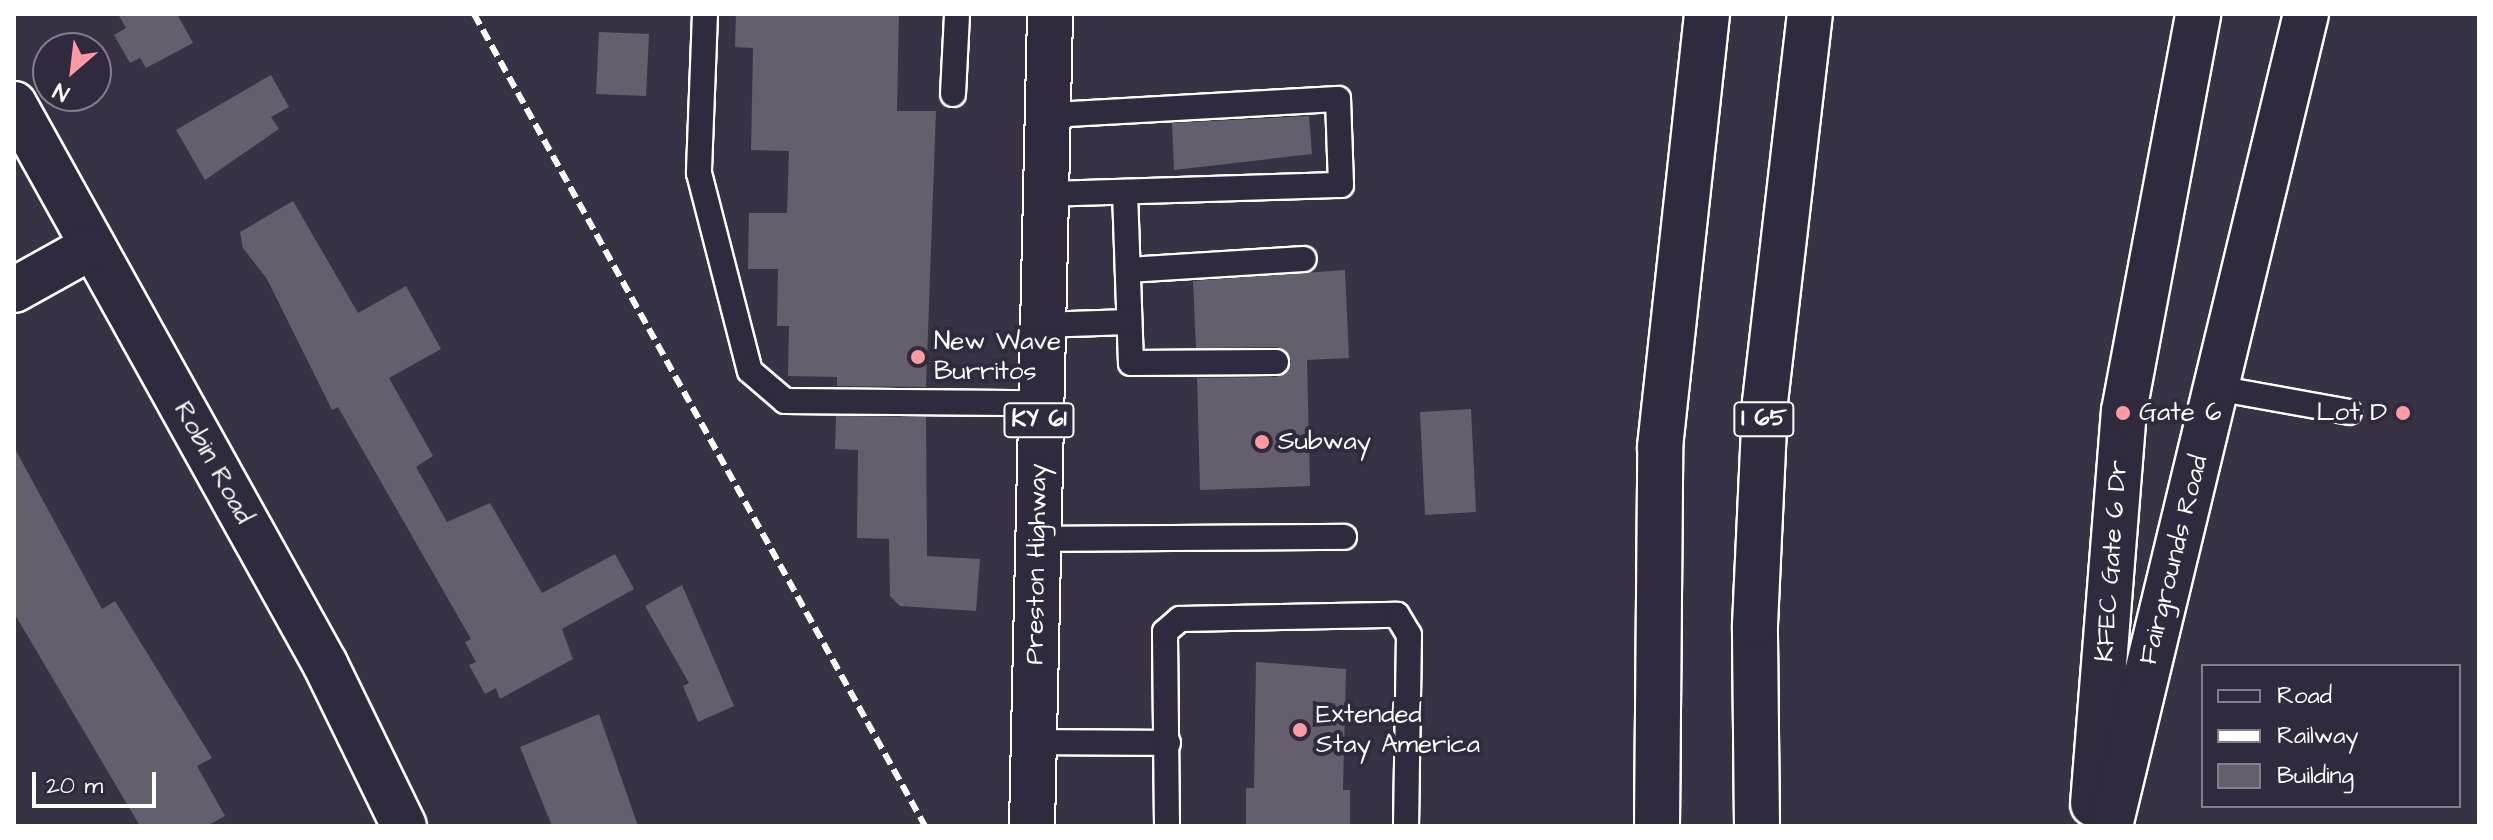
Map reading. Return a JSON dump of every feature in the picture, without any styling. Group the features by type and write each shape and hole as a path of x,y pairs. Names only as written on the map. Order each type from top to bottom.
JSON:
{"main road":[{"name":"Preston Highway","path":"1032,826 1040,325 1047,194 1050,14"},
{"path":"1657,826 1660,447 1707,14"},
{"name":"I 65","path":"1757,826 1755,625 1765,402 1810,14"},
{"name":"KFEC Gate 6 Dr","path":"2092,826 2124,411 2198,14"},
{"name":"Fairgrounds Road","path":"2110,826 2306,14"},
{"name":"Robin Road","path":"14,104 325,664 404,826"},
{"path":"14,290 93,246"}],"lane":[{"path":"705,14 699,173 750,371 785,401 1039,403"},
{"path":"953,94 957,14"},
{"path":"1047,194 1341,185 1338,99 1048,115"},
{"path":"1125,192 1131,363 1276,362"},
{"path":"1128,270 1304,259"},
{"path":"1040,325 1129,322"},
{"path":"2216,388 2349,412"},
{"path":"1037,539 1344,537"},
{"path":"1167,826 1165,632 1180,619 1397,615 1409,635 1406,826"},
{"path":"1034,742 1168,743"}],"building":[{"path":"118,14 177,14 193,43 146,68 140,58 130,63 114,35 126,28"},
{"path":"736,14 899,14 897,111 936,111 926,387 837,386 837,377 788,376 789,326 777,326 778,269 748,269 749,213 787,213 789,151 751,150 753,48 735,47"},
{"path":"599,32 649,34 646,96 596,94"},
{"path":"271,75 289,107 271,117 279,129 205,180 176,130"},
{"path":"1309,116 1312,154 1174,170 1172,123"},
{"path":"293,201 358,313 406,286 441,349 389,378 433,456 416,467 447,522 490,503 542,593 615,554 634,589 562,629 573,659 500,699 496,688 485,694 469,665 476,662 465,642 471,639 338,407 332,410 267,279 243,248 240,232"},
{"path":"1345,270 1349,358 1307,360 1310,486 1200,490 1197,378 1277,377 1291,361 1277,347 1196,348 1193,281"},
{"path":"1471,409 1476,512 1425,515 1420,412"},
{"path":"836,416 926,417 927,556 980,559 976,611 900,606 890,596 889,539 857,538 858,450 835,449"},
{"path":"14,447 102,609 115,601 212,758 197,766 225,816 207,826 140,826 14,613"},
{"path":"682,585 734,706 698,722 683,686 689,683 645,606"},
{"name":"Extended Stay America","path":"1256,662 1346,669 1343,790 1350,790 1350,826 1246,826 1246,788 1254,788"},
{"path":"599,714 638,826 552,826 520,747"}],"railway":[{"path":"474,14 925,826"}],"place":[{"name":"New Wave Burritos","path":"918,357"},
{"name":"Gate 6","path":"2123,413"},
{"name":"Lot D","path":"2403,413"},
{"name":"Subway","path":"1262,442"},
{"name":"Extended Stay America","path":"1300,730"}]}
